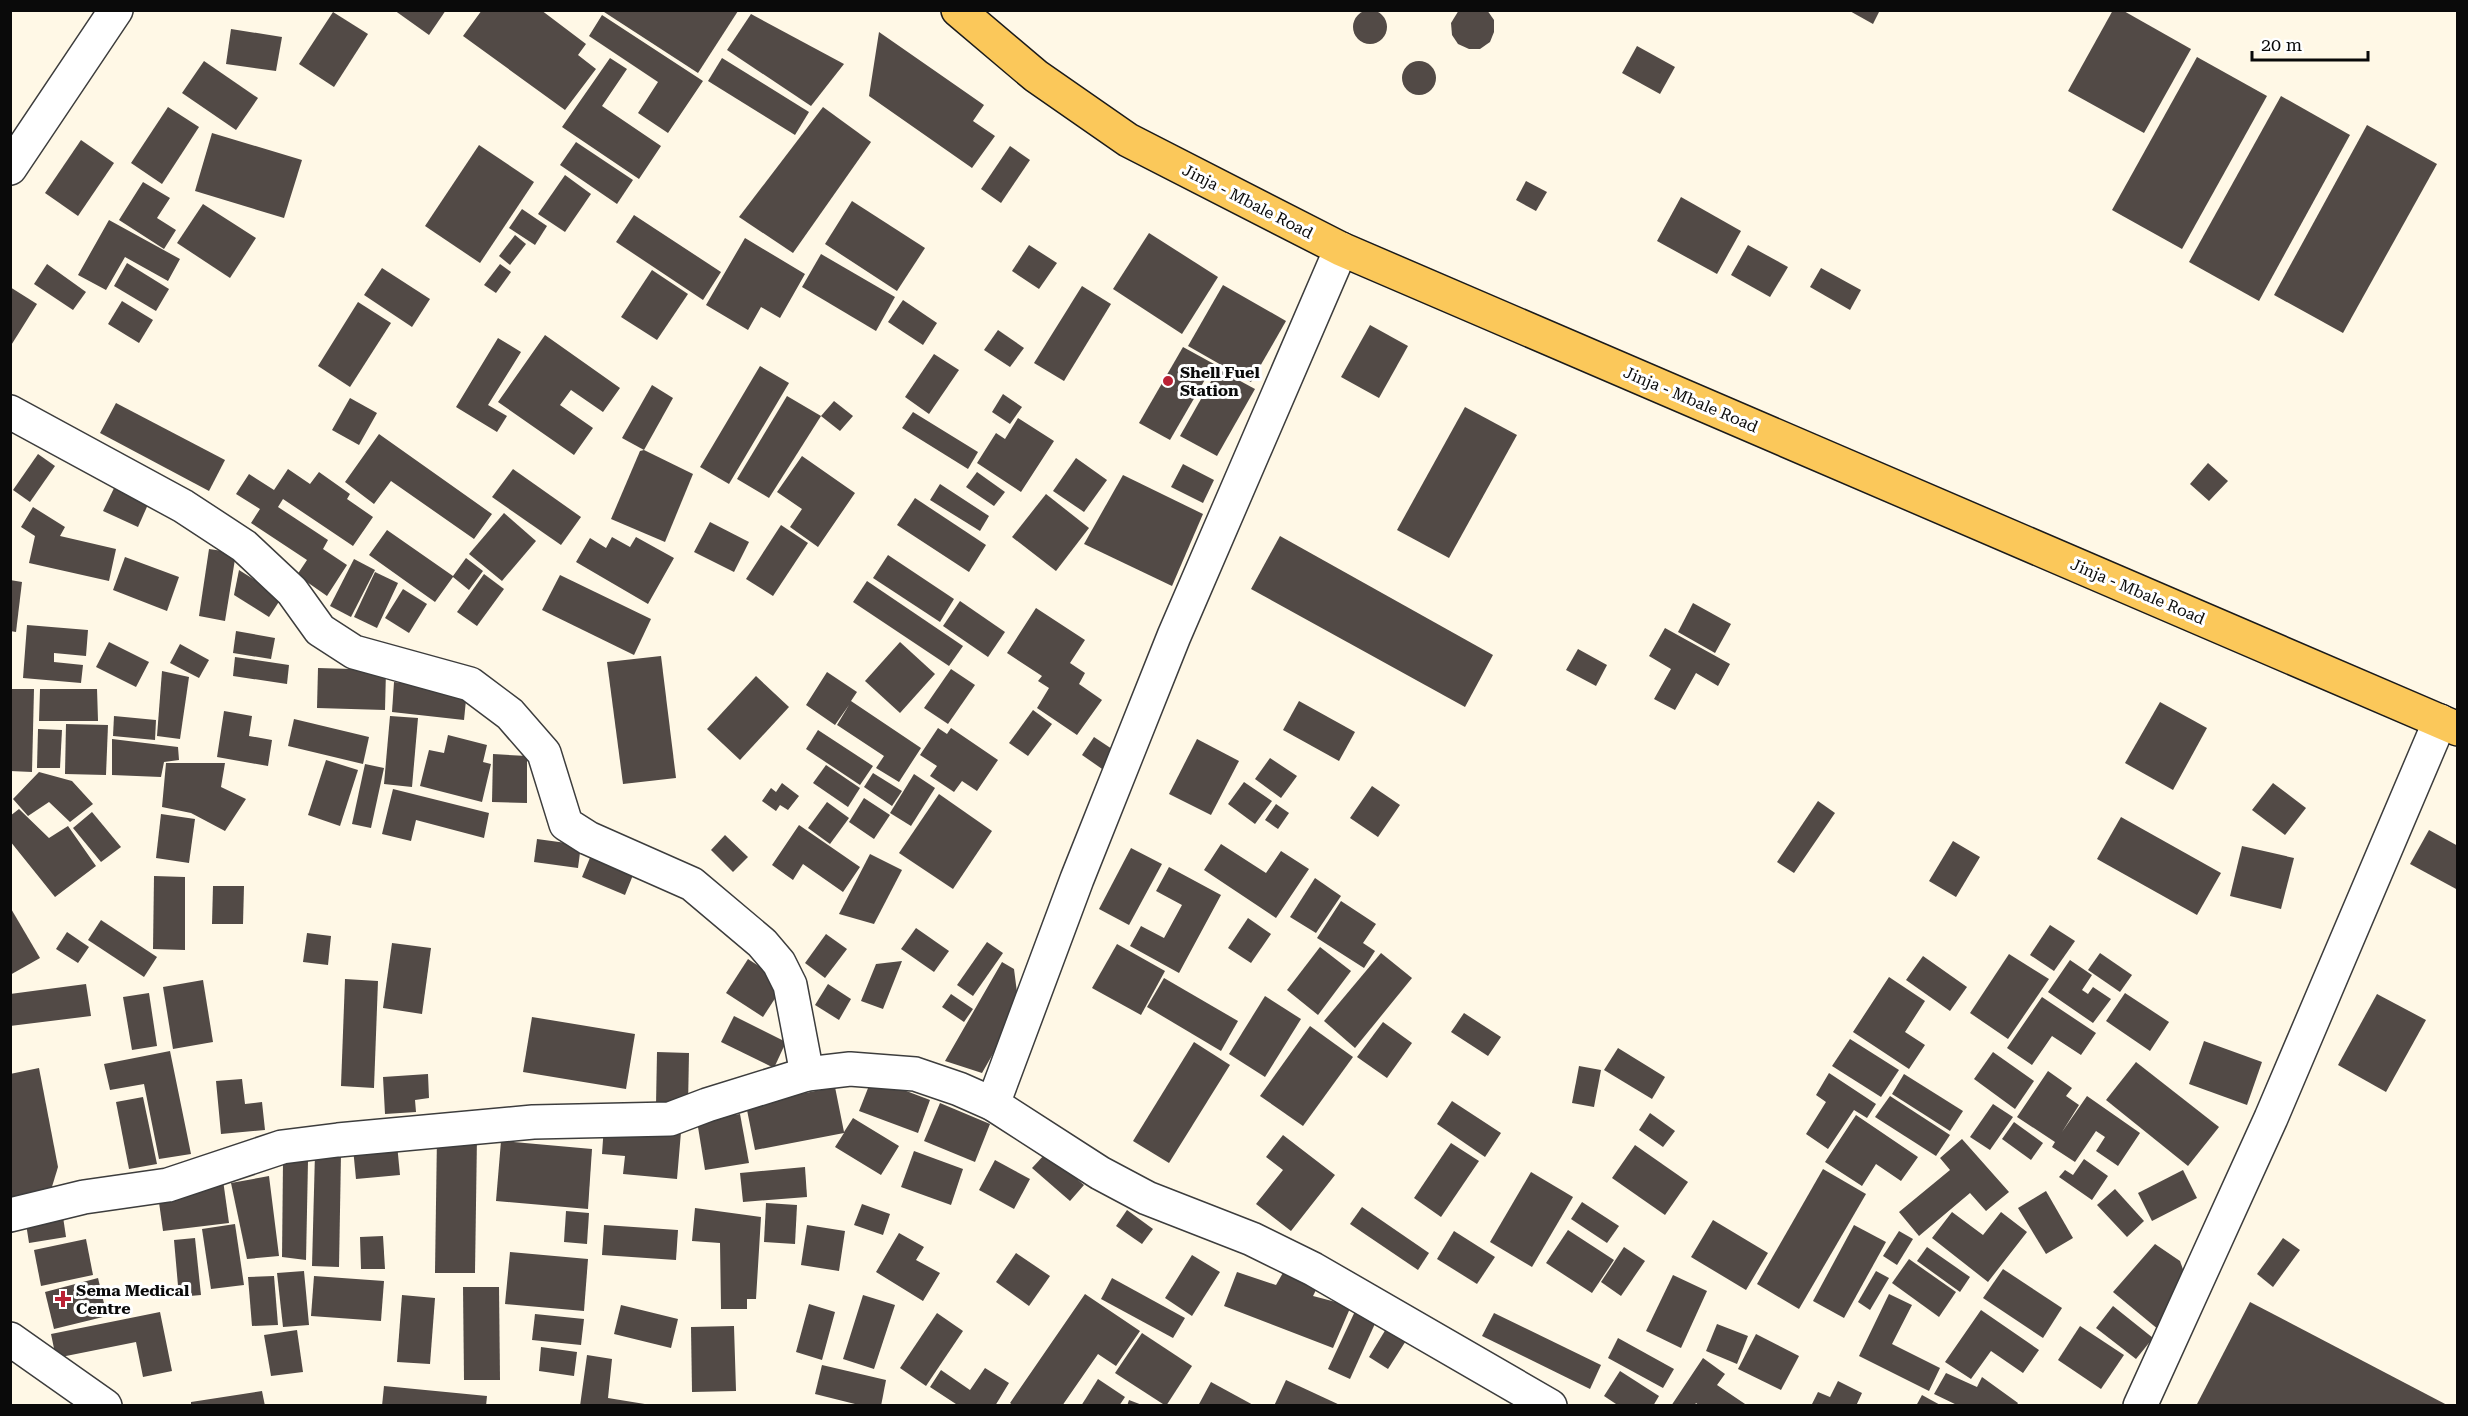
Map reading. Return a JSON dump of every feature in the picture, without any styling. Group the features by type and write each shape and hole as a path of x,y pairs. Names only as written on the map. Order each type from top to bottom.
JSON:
{"main road":[{"name":"Jinja - Mbale Road","path":"956,11 1036,76 1128,140 1341,249 2449,725"}],"street":[{"path":"10,168 116,10"},
{"path":"993,1104 1077,879 1174,636 1341,249"},
{"path":"10,412 183,506 244,546 292,591 320,630 354,652 470,684 510,714 544,753 566,824 588,838 692,884 762,943 779,963 790,986 807,1074"},
{"path":"2140,1406 2449,725"},
{"path":"10,1215 84,1197 168,1185 282,1147 533,1122 670,1119 807,1074 850,1069 915,1074 993,1104 1100,1173 1138,1193 1252,1239 1313,1269 1550,1406"},
{"path":"10,1339 105,1406"}],"building":[{"path":"394,10 446,10 429,35"},
{"path":"482,10 541,10 586,44 578,55 596,69 565,110 463,36"},
{"path":"601,10 736,10 738,11 698,73"},
{"path":"1370,10 1382,15 1387,27 1382,39 1370,44 1358,39 1353,27 1358,15"},
{"path":"1459,10 1487,10 1494,20 1494,32 1490,42 1480,49 1469,49 1458,44 1452,35 1451,23"},
{"path":"1848,10 1880,10 1873,24"},
{"path":"2113,10 2122,10 2191,49 2144,133 2068,91"},
{"path":"333,12 368,34 334,87 299,64"},
{"path":"751,14 844,64 811,106 727,50"},
{"path":"602,15 703,81 668,133 638,113 658,82 589,36"},
{"path":"231,29 282,37 276,71 226,64"},
{"path":"879,32 984,105 973,121 995,136 972,168 869,96"},
{"path":"1637,46 1675,67 1660,94 1622,73"},
{"path":"2197,57 2267,96 2182,249 2112,210"},
{"path":"610,58 627,69 602,106 661,146 639,179 562,127"},
{"path":"722,58 809,112 795,135 708,81"},
{"path":"204,61 258,98 236,130 182,93"},
{"path":"1419,61 1431,66 1436,78 1431,90 1419,95 1407,90 1402,78 1407,66"},
{"path":"2281,96 2350,135 2259,301 2189,262"},
{"path":"168,107 199,127 162,184 131,163"},
{"path":"823,107 871,142 793,253 739,217"},
{"path":"2367,125 2437,164 2343,333 2274,295"},
{"path":"212,133 302,160 284,218 195,191"},
{"path":"81,140 114,163 78,216 45,193"},
{"path":"576,142 633,180 617,204 560,165"},
{"path":"479,145 534,182 480,263 425,226"},
{"path":"1010,146 1030,160 1001,203 981,189"},
{"path":"565,175 591,194 565,232 538,214"},
{"path":"1526,181 1547,192 1536,211 1516,200"},
{"path":"143,182 170,198 157,218 176,230 164,249 119,220"},
{"path":"1681,197 1741,231 1717,274 1657,241"},
{"path":"852,201 925,248 897,291 825,244"},
{"path":"203,204 256,238 230,278 177,243"},
{"path":"522,209 547,226 535,245 509,228"},
{"path":"634,215 721,272 703,300 616,242"},
{"path":"109,220 180,259 168,281 125,257 106,290 78,275"},
{"path":"1149,233 1218,277 1182,334 1113,289"},
{"path":"515,235 526,244 510,265 499,256"},
{"path":"745,238 805,274 780,318 761,307 748,330 706,305"},
{"path":"1029,245 1057,263 1039,289 1012,271"},
{"path":"1748,245 1788,267 1770,297 1731,275"},
{"path":"821,254 895,297 876,331 802,287"},
{"path":"127,263 169,289 156,311 114,286"},
{"path":"47,264 86,292 73,310 34,284"},
{"path":"500,264 511,272 496,293 484,285"},
{"path":"382,268 430,299 412,327 364,295"},
{"path":"1821,268 1861,290 1850,310 1810,287"},
{"path":"652,270 688,294 657,340 621,317"},
{"path":"1223,285 1286,321 1251,382 1188,346"},
{"path":"1082,286 1111,304 1064,381 1034,363"},
{"path":"10,287 37,304 10,347"},
{"path":"903,300 937,323 923,345 888,322"},
{"path":"122,301 153,320 139,343 108,324"},
{"path":"358,302 391,323 350,387 318,366"},
{"path":"1370,325 1408,346 1379,398 1341,377"},
{"path":"998,330 1024,348 1010,367 984,350"},
{"path":"545,335 620,388 603,412 571,390 560,405 593,428 574,455 498,402"},
{"path":"498,338 521,352 488,405 507,416 497,432 456,407"},
{"path":"1183,347 1214,364 1170,440 1139,423"},
{"path":"934,354 959,370 929,414 905,397"},
{"path":"760,366 789,383 729,484 700,467"},
{"path":"1218,369 1255,389 1217,456 1180,436"},
{"path":"652,385 673,398 644,450 622,438"},
{"path":"1003,394 1022,407 1010,424 992,412"},
{"path":"787,396 821,416 769,498 737,479"},
{"path":"350,398 377,413 359,445 332,430"},
{"path":"834,401 853,416 840,431 821,416"},
{"path":"116,403 225,460 209,491 100,433"},
{"path":"1465,407 1517,435 1449,558 1397,530"},
{"path":"913,412 978,452 968,469 902,428"},
{"path":"1018,418 1054,441 1021,492 977,463 996,433 1005,439"},
{"path":"379,434 492,514 474,539 391,481 374,504 345,482"},
{"path":"644,450 693,474 665,542 611,519 640,451"},
{"path":"38,454 55,466 30,502 13,490"},
{"path":"802,456 855,493 818,547 790,527 802,509 777,492"},
{"path":"1076,458 1107,480 1084,512 1053,491"},
{"path":"2208,463 2228,481 2209,501 2190,484"},
{"path":"1183,464 1214,480 1203,503 1171,487"},
{"path":"288,469 310,484 319,472 350,494 347,499 373,517 353,546 283,499 278,507 328,540 323,549 347,565 327,596 297,575 307,560 251,523 260,509 236,494 249,474 274,490"},
{"path":"513,469 581,517 561,545 492,497"},
{"path":"977,472 1005,492 994,506 966,487"},
{"path":"1123,475 1203,514 1172,586 1084,544"},
{"path":"116,484 150,500 138,527 103,511"},
{"path":"940,484 989,516 980,531 930,500"},
{"path":"1046,494 1089,528 1056,571 1012,537"},
{"path":"915,498 986,545 969,572 897,525"},
{"path":"33,507 65,527 60,536 116,549 109,581 29,563 35,536 21,527"},
{"path":"504,513 536,541 502,581 469,554"},
{"path":"710,522 749,542 734,572 694,552"},
{"path":"781,525 808,543 773,596 746,579"},
{"path":"387,530 453,576 466,558 483,571 469,590 453,577 435,602 369,555"},
{"path":"1280,536 1493,655 1465,707 1251,589"},
{"path":"612,537 630,547 636,537 674,558 648,604 576,562 590,538 606,548"},
{"path":"209,549 236,553 225,621 199,616"},
{"path":"888,555 954,599 940,622 873,578"},
{"path":"125,557 179,577 167,611 113,590"},
{"path":"354,559 375,570 351,617 330,606"},
{"path":"239,570 282,597 269,617 234,595"},
{"path":"375,572 398,583 377,628 354,617"},
{"path":"484,574 504,589 477,626 457,612"},
{"path":"560,575 651,619 634,655 542,610"},
{"path":"10,580 22,582 16,632 10,631"},
{"path":"867,581 963,646 949,666 853,602"},
{"path":"403,589 427,604 409,633 385,618"},
{"path":"960,601 1005,632 988,657 943,626"},
{"path":"1693,603 1731,624 1715,653 1678,632"},
{"path":"1036,608 1085,640 1070,663 1085,673 1079,684 1102,700 1077,735 1037,708 1049,688 1038,681 1042,676 1007,653"},
{"path":"27,625 88,630 86,656 54,653 54,662 83,665 81,683 23,678"},
{"path":"1665,628 1730,664 1718,686 1696,673 1675,710 1654,699 1671,669 1649,656"},
{"path":"236,631 275,638 271,659 233,653"},
{"path":"109,642 149,662 136,687 96,667"},
{"path":"900,642 935,674 900,713 865,681"},
{"path":"180,644 209,660 199,678 170,663"},
{"path":"1578,649 1607,665 1596,686 1566,670"},
{"path":"661,656 676,778 623,784 607,662"},
{"path":"235,657 289,665 287,684 233,676"},
{"path":"318,668 386,670 385,710 317,708"},
{"path":"951,669 975,685 948,724 924,708"},
{"path":"162,671 189,677 180,739 157,736"},
{"path":"827,672 857,692 851,701 921,748 899,782 876,768 884,756 837,725 849,705 835,725 806,705"},
{"path":"756,676 789,707 740,760 707,729"},
{"path":"394,682 467,690 464,720 392,712"},
{"path":"10,689 34,689 32,772 10,771"},
{"path":"40,689 97,689 98,721 39,721"},
{"path":"1299,701 1355,732 1339,761 1283,730"},
{"path":"2160,702 2207,728 2173,790 2125,763"},
{"path":"1033,710 1052,724 1028,756 1009,743"},
{"path":"224,711 252,716 249,736 272,740 268,766 217,757"},
{"path":"114,716 156,720 155,740 113,736"},
{"path":"390,716 418,718 412,787 384,784"},
{"path":"294,719 369,737 363,764 288,746"},
{"path":"66,724 108,725 106,775 65,774"},
{"path":"938,728 947,734 951,728 998,760 977,791 962,781 954,792 930,776 937,766 920,755"},
{"path":"38,729 62,730 60,768 37,768"},
{"path":"818,730 873,766 860,785 806,749"},
{"path":"448,735 487,745 483,762 491,764 482,802 420,786 429,750 444,753"},
{"path":"1094,737 1118,753 1105,771 1082,755"},
{"path":"112,739 178,747 179,760 164,762 161,777 112,775"},
{"path":"1197,739 1239,761 1211,815 1169,794"},
{"path":"493,754 527,756 527,803 492,802"},
{"path":"1270,758 1297,776 1281,798 1255,779"},
{"path":"326,760 358,770 340,826 308,815"},
{"path":"166,763 225,763 221,787 246,799 225,831 191,813 162,807"},
{"path":"365,764 384,768 371,828 352,824"},
{"path":"826,765 860,788 848,807 813,783"},
{"path":"39,772 72,781 93,804 70,822 49,802 28,816 13,799"},
{"path":"873,773 902,791 892,806 864,787"},
{"path":"914,774 935,788 911,826 890,813"},
{"path":"1244,782 1272,801 1255,824 1228,804"},
{"path":"782,783 799,796 788,810 780,805 776,811 762,801 771,788 776,792"},
{"path":"2273,783 2306,808 2285,835 2252,810"},
{"path":"1372,786 1400,805 1378,837 1350,818"},
{"path":"393,789 489,813 484,838 416,820 411,841 382,834"},
{"path":"939,794 992,831 953,889 899,853"},
{"path":"864,798 890,815 874,839 849,822"},
{"path":"1818,801 1835,813 1794,873 1777,862"},
{"path":"827,802 849,818 830,844 808,828"},
{"path":"1276,804 1289,813 1278,829 1265,820"},
{"path":"19,809 49,838 68,826 96,866 55,897 10,841 10,816"},
{"path":"92,812 121,847 101,862 73,828"},
{"path":"161,814 195,819 189,863 156,858"},
{"path":"2121,817 2221,873 2197,915 2097,859"},
{"path":"799,825 860,867 843,892 803,864 793,880 772,865"},
{"path":"2429,830 2458,846 2458,890 2410,864"},
{"path":"725,835 748,857 733,872 711,850"},
{"path":"537,839 581,845 578,868 534,862"},
{"path":"1953,841 1980,857 1956,897 1929,881"},
{"path":"1221,844 1266,873 1281,851 1309,869 1276,918 1204,870"},
{"path":"2242,846 2294,858 2281,909 2230,896"},
{"path":"594,848 637,865 625,895 582,877"},
{"path":"1131,848 1162,864 1129,925 1099,909"},
{"path":"870,854 902,870 874,924 839,914"},
{"path":"1169,867 1221,895 1179,973 1130,946 1141,926 1164,938 1182,905 1156,891"},
{"path":"154,876 185,877 185,950 153,949"},
{"path":"1315,878 1341,896 1316,933 1290,917"},
{"path":"213,886 244,886 243,924 212,924"},
{"path":"1341,901 1376,924 1363,943 1375,951 1364,968 1317,938"},
{"path":"10,907 40,958 10,975"},
{"path":"1248,918 1271,934 1251,963 1228,948"},
{"path":"101,920 157,957 144,977 88,940"},
{"path":"2050,925 2075,941 2054,971 2030,955"},
{"path":"916,928 949,951 934,972 901,949"},
{"path":"67,932 89,947 78,963 56,949"},
{"path":"307,933 331,936 328,965 303,962"},
{"path":"826,934 847,949 825,978 805,963"},
{"path":"987,942 1003,953 973,996 957,985"},
{"path":"392,943 431,948 422,1014 383,1008"},
{"path":"1117,944 1165,971 1141,1015 1092,988"},
{"path":"1320,947 1351,971 1318,1015 1287,990"},
{"path":"1381,953 1412,978 1355,1048 1324,1021"},
{"path":"2100,953 2132,975 2120,992 2088,970"},
{"path":"2009,954 2049,979 2008,1039 1970,1013"},
{"path":"1923,956 1967,987 1950,1011 1906,980"},
{"path":"748,959 785,983 763,1017 726,993"},
{"path":"2070,960 2092,975 2082,990 2088,994 2093,987 2111,999 2093,1023 2048,992"},
{"path":"902,961 883,1009 861,1001 876,964"},
{"path":"1002,962 1014,969 1020,1016 1010,1024 982,1073 945,1061"},
{"path":"1889,977 1925,1001 1905,1032 1925,1045 1909,1069 1853,1032"},
{"path":"1164,978 1238,1021 1221,1051 1147,1007"},
{"path":"345,979 378,981 374,1088 341,1086"},
{"path":"203,980 213,1042 173,1049 163,987"},
{"path":"86,984 91,1016 10,1026 10,994"},
{"path":"828,984 851,999 839,1020 815,1005"},
{"path":"149,993 157,1046 132,1050 123,997"},
{"path":"2125,993 2169,1022 2150,1051 2106,1021"},
{"path":"951,994 973,1009 964,1022 942,1007"},
{"path":"2377,994 2426,1020 2386,1092 2338,1065"},
{"path":"1265,996 1301,1019 1265,1077 1229,1054"},
{"path":"2042,997 2096,1033 2081,1055 2052,1036 2032,1065 2007,1048"},
{"path":"1464,1013 1501,1037 1488,1056 1451,1032"},
{"path":"734,1016 786,1042 774,1068 721,1042"},
{"path":"532,1017 635,1034 626,1089 523,1072"},
{"path":"1383,1022 1412,1043 1387,1078 1357,1057"},
{"path":"1310,1026 1353,1057 1303,1126 1260,1096"},
{"path":"1850,1039 1899,1070 1881,1097 1832,1066"},
{"path":"2204,1041 2262,1062 2247,1105 2189,1084"},
{"path":"1194,1042 1230,1065 1169,1163 1133,1141"},
{"path":"1618,1048 1665,1077 1652,1099 1604,1070"},
{"path":"170,1051 191,1154 159,1159 144,1084 110,1090 104,1064"},
{"path":"657,1052 689,1053 688,1106 656,1105"},
{"path":"1993,1052 2034,1081 2015,1109 1974,1079"},
{"path":"2136,1062 2219,1127 2188,1166 2106,1100"},
{"path":"1579,1066 1601,1070 1594,1107 1572,1103"},
{"path":"39,1068 58,1167 51,1190 10,1197 10,1074"},
{"path":"2048,1071 2072,1088 2066,1096 2079,1105 2062,1132 2087,1096 2140,1133 2118,1166 2096,1151 2105,1137 2096,1131 2075,1162 2052,1147 2055,1142 2017,1117"},
{"path":"1829,1073 1876,1104 1867,1118 1854,1110 1828,1149 1806,1134 1826,1102 1816,1095"},
{"path":"428,1074 429,1098 415,1100 416,1112 385,1114 383,1077"},
{"path":"1904,1074 1963,1111 1950,1131 1892,1094"},
{"path":"872,1078 930,1100 918,1133 859,1111"},
{"path":"242,1079 245,1104 262,1102 265,1130 221,1134 216,1081"},
{"path":"835,1087 844,1132 853,1118 899,1146 881,1175 835,1147 844,1133 755,1150 746,1105"},
{"path":"1890,1096 1950,1135 1936,1156 1875,1117"},
{"path":"143,1097 157,1164 129,1169 116,1102"},
{"path":"1452,1101 1501,1133 1485,1157 1437,1124"},
{"path":"940,1103 990,1124 975,1162 924,1141"},
{"path":"1993,1104 2013,1117 1990,1150 1970,1137"},
{"path":"1650,1113 1675,1131 1663,1147 1639,1130"},
{"path":"740,1114 749,1163 705,1170 697,1121"},
{"path":"1856,1115 1918,1157 1901,1181 1876,1164 1862,1186 1825,1162"},
{"path":"2014,1122 2043,1143 2031,1160 2002,1139"},
{"path":"604,1125 681,1132 677,1179 623,1174 625,1156 602,1154"},
{"path":"437,1135 477,1136 475,1273 435,1273"},
{"path":"1283,1135 1335,1175 1291,1231 1256,1204 1283,1170 1266,1157"},
{"path":"1962,1139 2009,1192 1986,1211 1970,1193 1919,1236 1899,1212 1950,1170 1940,1158"},
{"path":"501,1141 592,1149 588,1209 496,1201"},
{"path":"1451,1143 1479,1161 1441,1217 1414,1198"},
{"path":"397,1144 400,1175 356,1179 353,1148"},
{"path":"1635,1145 1688,1182 1665,1215 1612,1178"},
{"path":"914,1151 963,1169 951,1205 901,1187"},
{"path":"315,1153 341,1154 339,1267 312,1266"},
{"path":"1046,1153 1084,1185 1070,1201 1032,1168"},
{"path":"2084,1159 2108,1176 2092,1200 2059,1177 2065,1170 2073,1175"},
{"path":"995,1160 1030,1179 1014,1209 979,1190"},
{"path":"283,1161 308,1161 306,1260 282,1257"},
{"path":"805,1167 807,1197 743,1202 740,1173"},
{"path":"1823,1169 1866,1194 1799,1309 1757,1284"},
{"path":"2183,1170 2197,1198 2152,1221 2138,1193"},
{"path":"1531,1172 1573,1197 1532,1267 1490,1242"},
{"path":"269,1176 279,1256 247,1259 231,1183"},
{"path":"223,1180 229,1223 163,1231 157,1188"},
{"path":"2115,1189 2144,1221 2127,1237 2097,1205"},
{"path":"2046,1191 2073,1238 2046,1254 2018,1208"},
{"path":"1582,1202 1619,1226 1607,1243 1571,1219"},
{"path":"766,1203 797,1205 795,1244 764,1242"},
{"path":"862,1204 890,1214 883,1235 854,1225"},
{"path":"1362,1207 1429,1253 1418,1270 1350,1224"},
{"path":"695,1208 761,1217 756,1299 747,1299 747,1309 721,1309 720,1243 692,1241"},
{"path":"62,1210 66,1237 29,1243 25,1217"},
{"path":"1127,1210 1153,1229 1142,1244 1116,1226"},
{"path":"566,1211 589,1213 587,1244 564,1242"},
{"path":"1952,1212 1983,1235 2001,1212 2027,1232 1988,1282 1932,1238"},
{"path":"1713,1220 1768,1253 1746,1290 1691,1257"},
{"path":"235,1224 244,1285 211,1289 202,1229"},
{"path":"604,1225 678,1230 676,1260 602,1255"},
{"path":"807,1225 845,1231 839,1271 801,1265"},
{"path":"1854,1225 1886,1242 1844,1318 1813,1301"},
{"path":"1568,1230 1614,1260 1592,1293 1546,1263"},
{"path":"1454,1231 1495,1257 1477,1284 1437,1259"},
{"path":"1899,1231 1913,1239 1897,1265 1883,1256"},
{"path":"899,1233 924,1247 916,1260 940,1273 923,1301 876,1272"},
{"path":"383,1236 385,1269 361,1269 360,1237"},
{"path":"195,1238 201,1295 179,1297 174,1240"},
{"path":"2283,1238 2300,1250 2273,1287 2257,1274"},
{"path":"86,1239 93,1275 41,1286 34,1250"},
{"path":"2155,1244 2180,1261 2189,1286 2159,1330 2113,1292"},
{"path":"1624,1247 1645,1261 1621,1296 1601,1282"},
{"path":"1927,1247 1970,1277 1960,1292 1917,1261"},
{"path":"510,1252 588,1259 584,1311 505,1304"},
{"path":"1016,1253 1050,1276 1029,1306 996,1282"},
{"path":"1192,1255 1220,1272 1192,1316 1165,1298"},
{"path":"1909,1259 1956,1292 1939,1317 1892,1283"},
{"path":"2003,1269 2062,1308 2043,1338 1983,1298"},
{"path":"304,1271 309,1325 283,1327 277,1273"},
{"path":"1284,1271 1316,1290 1313,1296 1351,1306 1333,1348 1224,1306 1237,1272 1276,1285"},
{"path":"1876,1271 1889,1278 1870,1310 1858,1302"},
{"path":"1673,1275 1707,1291 1681,1348 1646,1331"},
{"path":"274,1276 278,1325 252,1326 248,1277"},
{"path":"314,1276 384,1281 381,1321 311,1316"},
{"path":"98,1278 107,1316 54,1329 45,1292"},
{"path":"1112,1278 1185,1318 1173,1338 1101,1299"},
{"path":"463,1287 499,1287 500,1380 464,1380"},
{"path":"1085,1294 1140,1331 1116,1366 1098,1354 1062,1406 1014,1406 1010,1403"},
{"path":"1889,1294 1912,1305 1892,1344 1940,1368 1929,1391 1859,1356"},
{"path":"402,1295 435,1298 430,1364 397,1362"},
{"path":"863,1295 895,1305 874,1369 843,1359"},
{"path":"2250,1302 2449,1406 2196,1406"},
{"path":"809,1304 835,1312 822,1360 796,1352"},
{"path":"621,1305 678,1319 671,1348 614,1334"},
{"path":"2113,1306 2153,1338 2136,1359 2096,1328"},
{"path":"1357,1307 1378,1317 1350,1379 1328,1369"},
{"path":"1981,1310 2039,1350 2023,1373 1991,1351 1971,1379 1945,1362"},
{"path":"160,1312 172,1371 143,1377 136,1342 56,1358 51,1334"},
{"path":"937,1313 963,1331 926,1386 900,1368"},
{"path":"1494,1313 1601,1365 1590,1389 1482,1336"},
{"path":"535,1314 584,1319 581,1345 532,1340"},
{"path":"1389,1324 1409,1336 1388,1369 1369,1357"},
{"path":"1717,1324 1748,1336 1737,1364 1706,1351"},
{"path":"734,1326 736,1391 692,1392 691,1327"},
{"path":"2080,1326 2124,1355 2101,1389 2058,1360"},
{"path":"297,1330 303,1372 271,1376 264,1335"},
{"path":"1142,1333 1192,1366 1166,1406 1115,1373"},
{"path":"1756,1334 1799,1356 1781,1390 1738,1369"},
{"path":"1618,1338 1674,1369 1663,1388 1608,1358"},
{"path":"541,1347 577,1352 574,1376 539,1371"},
{"path":"587,1355 612,1359 608,1398 657,1406 580,1406"},
{"path":"1703,1358 1725,1374 1717,1385 1748,1406 1700,1406 1696,1403 1694,1406 1671,1406"},
{"path":"822,1365 886,1380 881,1406 863,1406 815,1394"},
{"path":"985,1368 1009,1383 995,1406 959,1406 930,1387 941,1370 970,1390"},
{"path":"1620,1371 1659,1396 1653,1406 1619,1406 1604,1396"},
{"path":"1946,1373 1977,1387 1982,1377 2018,1403 2016,1406 1959,1406 1934,1394"},
{"path":"1098,1379 1125,1397 1119,1406 1081,1406"},
{"path":"1286,1380 1342,1406 1274,1406"},
{"path":"1838,1381 1862,1393 1856,1406 1811,1406 1818,1392 1830,1397"},
{"path":"1211,1382 1255,1406 1198,1406"},
{"path":"384,1386 487,1396 486,1406 382,1406"},
{"path":"262,1391 265,1406 191,1406 191,1402"},
{"path":"1922,1395 1942,1406 1916,1406"},
{"path":"1129,1400 1142,1405 1142,1406 1127,1406"}],"place":[{"name":"Shell Fuel Station","path":"1168,381"},
{"name":"Sema Medical Centre","path":"63,1299"}]}
